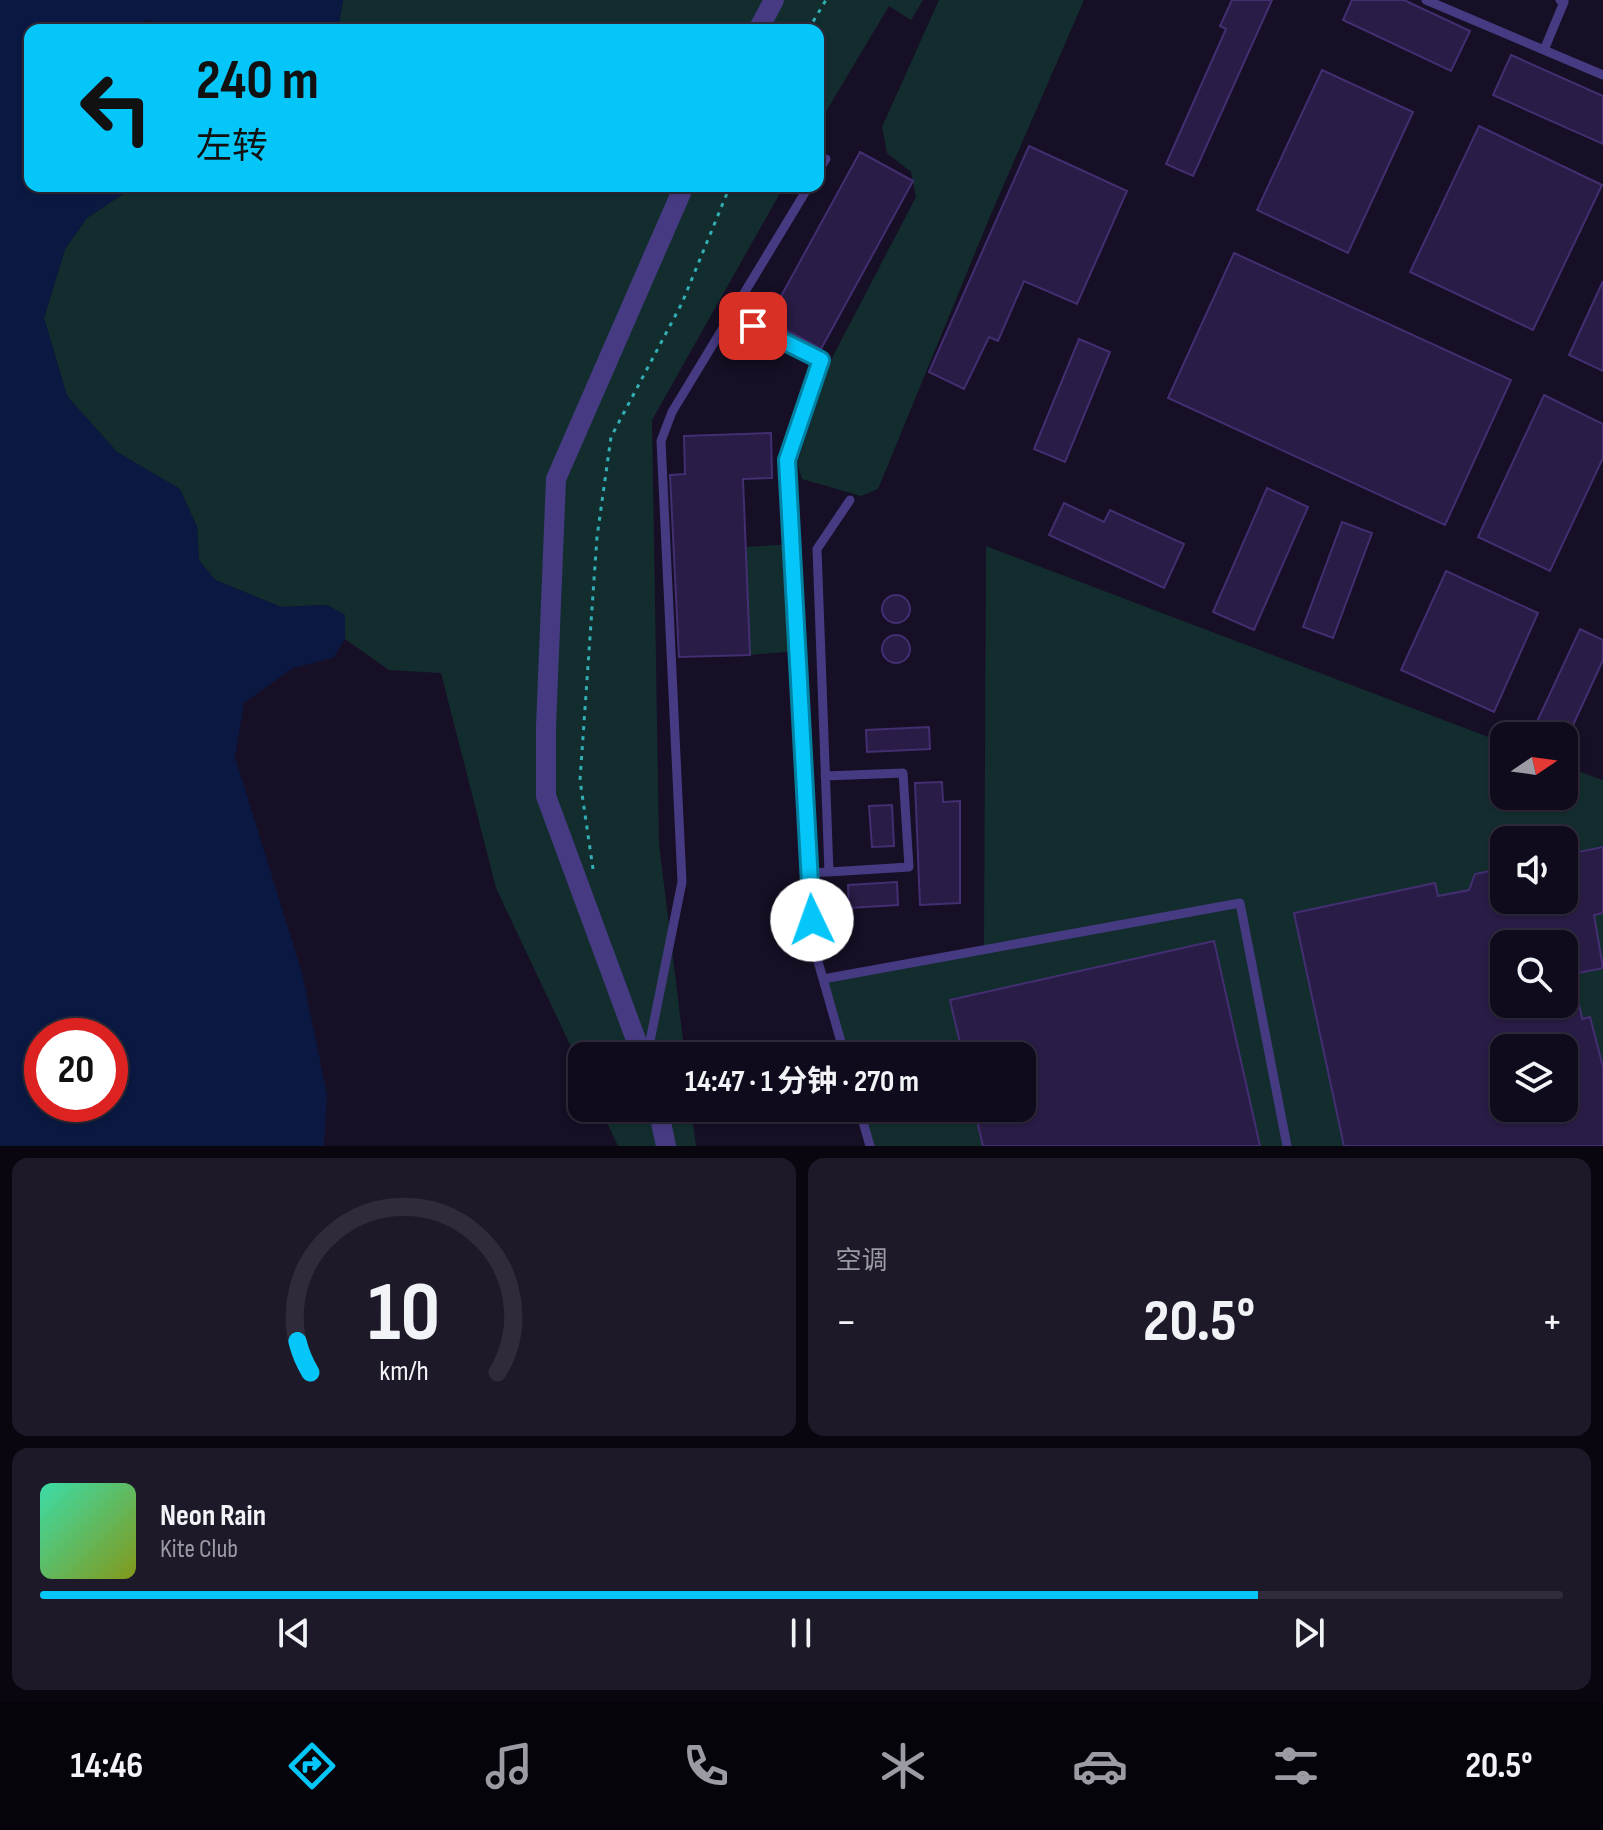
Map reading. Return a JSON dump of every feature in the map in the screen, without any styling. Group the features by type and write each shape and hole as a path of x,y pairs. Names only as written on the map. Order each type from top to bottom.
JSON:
{"street":[{"path":"761,24 774,0"},
{"path":"639,1042 546,796 556,479 681,192"},
{"path":"661,1122 666,1146"}],"lane":[{"path":"1426,0 1603,75"},
{"path":"1544,50 1563,1"},
{"path":"647,1042 682,882 661,441 672,412 805,192"},
{"path":"731,315 821,360 787,460 813,944 841,1042"},
{"path":"829,872 817,549 850,500"},
{"path":"809,873 909,867 903,773 825,776"},
{"path":"823,979 1240,903 1287,1146"},
{"path":"863,1122 870,1146"}],"path":[{"path":"812,24 826,0"},
{"path":"596,882 580,780 597,537 611,437 682,303 728,192"}],"green space":[{"path":"343,0 923,0 911,20 889,6 824,115 824,24 339,24"},
{"path":"939,0 1084,0 991,214 878,489 861,496 802,479 797,463 832,358 916,197 911,172 887,153 882,127"},
{"path":"126,192 781,192 652,420 659,844 683,1042 569,1042 496,888 441,673 389,670 345,639 345,615 327,605 281,607 215,580 199,560 197,527 180,489 117,452 67,396 44,318 65,249 87,218"},
{"path":"792,544 797,651 750,655 746,547"},
{"path":"986,546 1490,738 1490,810 1578,810 1578,771 1603,780 1603,1146 870,1146 863,1122 1036,1122 1036,1042 841,1042 823,979 984,949"},
{"path":"607,1122 693,1122 696,1146 618,1146"}],"water":[{"path":"0,0 343,0 339,24 159,24 151,20 132,24 24,24 24,192 126,192 87,218 65,249 44,318 67,396 117,452 180,489 197,527 199,560 215,580 281,607 327,605 345,615 345,639 333,658 293,668 244,703 235,757 302,973 327,1095 324,1146 0,1146"}],"building":[{"path":"1232,0 1272,0 1193,176 1166,164 1226,29 1220,26"},
{"path":"1352,0 1404,0 1470,31 1451,71 1343,20"},
{"path":"1511,55 1603,96 1603,144 1493,95"},
{"path":"1322,70 1413,112 1348,253 1257,210"},
{"path":"1479,126 1602,185 1533,330 1410,272"},
{"path":"1029,146 1127,191 1077,304 1024,281 998,341 989,337 964,389 929,372"},
{"path":"860,152 913,181 821,349 768,320"},
{"path":"1234,253 1511,380 1445,525 1168,398"},
{"path":"1603,281 1603,371 1569,355"},
{"path":"1079,339 1110,352 1065,462 1034,449"},
{"path":"1544,395 1603,424 1603,458 1550,571 1478,537"},
{"path":"771,433 772,478 743,479 750,655 679,657 670,475 685,474 684,436"},
{"path":"1267,488 1308,507 1254,630 1213,612"},
{"path":"1064,503 1104,522 1110,510 1184,544 1164,588 1049,535"},
{"path":"1342,522 1372,533 1333,638 1303,627"},
{"path":"1446,571 1538,613 1494,712 1401,670"},
{"path":"896,595 906,599 910,609 906,619 896,623 886,619 882,609 886,599"},
{"path":"1580,629 1603,640 1603,660 1574,722 1537,722"},
{"path":"896,635 906,639 910,649 906,659 896,663 886,659 882,649 886,639"},
{"path":"929,727 930,749 867,752 866,730"},
{"path":"942,782 943,802 960,801 960,903 920,905 915,783"},
{"path":"892,805 894,846 872,847 869,806"},
{"path":"1603,847 1603,913 1594,915 1603,968 1578,973 1578,930 1490,930 1490,1018 1578,1018 1578,999 1582,1019 1590,1017 1603,1067 1603,1146 1344,1146 1294,913 1435,883 1438,896 1469,890 1475,874 1490,871 1490,914 1578,914 1578,852"},
{"path":"897,882 898,905 849,908 848,885"},
{"path":"1214,941 1260,1146 983,1146 977,1122 1036,1122 1036,1042 960,1042 950,1000"}],"route":[{"path":"753,326 821,360 787,460 812,920"}]}
